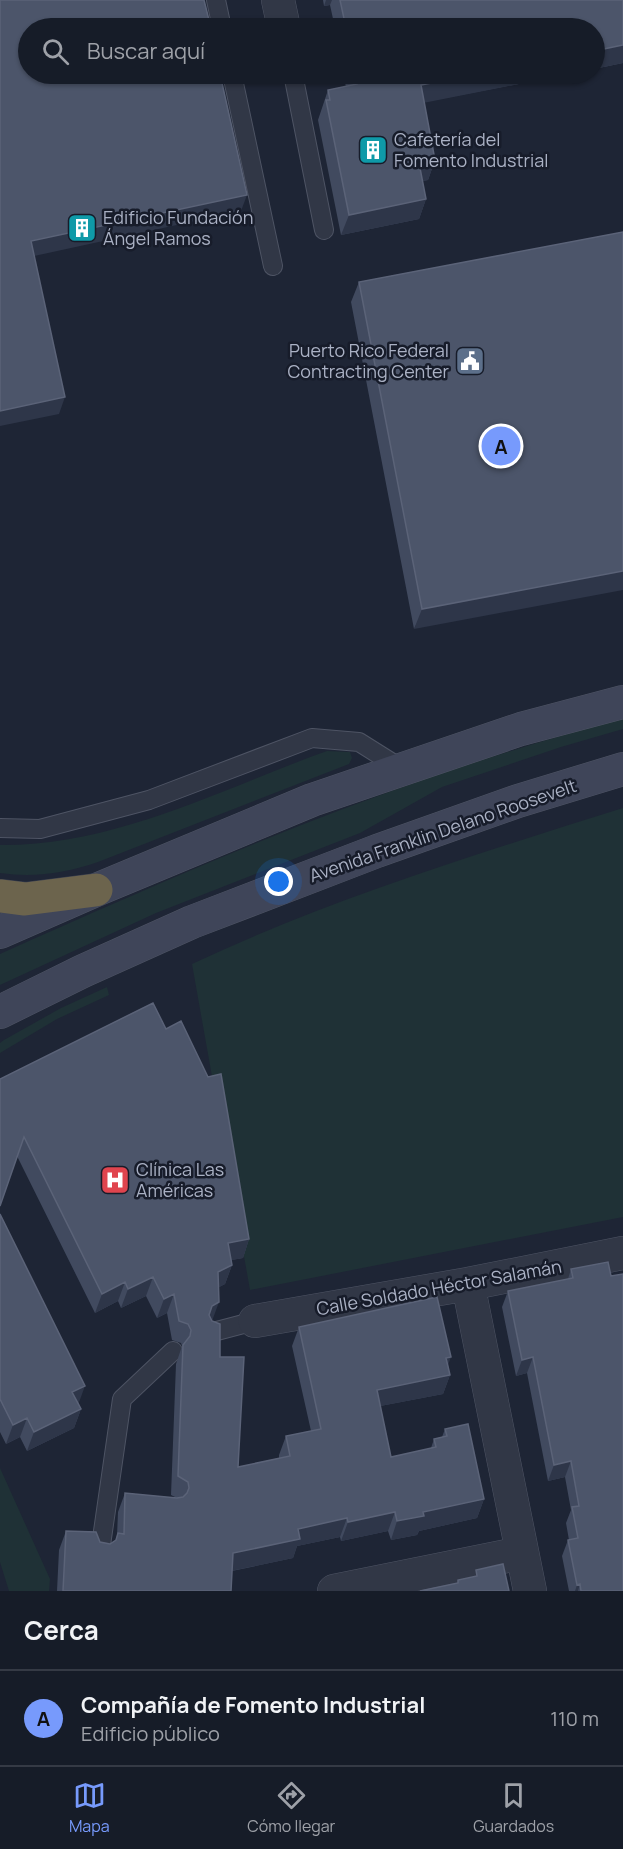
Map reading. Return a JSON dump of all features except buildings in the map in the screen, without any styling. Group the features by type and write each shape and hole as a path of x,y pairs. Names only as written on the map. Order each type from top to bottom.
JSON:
{"highway":[{"path":"0,896 25,899 96,890"}],"main road":[{"path":"0,932 312,800 521,729 623,702"},
{"name":"Avenida Franklin Delano Roosevelt","path":"0,1012 83,971 192,922 388,847 518,801 623,769"}],"street":[{"path":"278,0 282,18"},
{"name":"Calle Soldado Héctor Salamán","path":"255,1321 468,1284 623,1253"},
{"path":"468,1284 530,1591"},
{"path":"334,1591 522,1553"}],"lane":[{"path":"216,0 220,18"},
{"path":"234,84 273,266"},
{"path":"295,84 324,230"},
{"path":"0,828 40,829 149,800 312,738 359,742 402,770"},
{"path":"213,1332 255,1321"},
{"path":"100,1552 122,1399 173,1351"},
{"path":"108,1500 129,1502"}],"shaded area":[{"path":"623,717 623,729 442,787 360,833 156,913 0,985 0,954 162,883 271,837 381,795 483,760"},
{"path":"327,751 350,752 352,758 349,764 98,862 50,873 25,875 0,873 0,845 43,843 126,826 167,813"},
{"path":"623,808 623,1217 250,1290 192,964 351,898 459,860"},
{"path":"107,987 109,995 57,1019 0,1053 0,1043 4,1040 61,1008"},
{"path":"0,1468 50,1579 49,1591 9,1591 0,1562"}],"place":[{"name":"Cafetería del Fomento Industrial","path":"373,150"},
{"name":"Edificio Fundación Ángel Ramos","path":"82,228"},
{"name":"Puerto Rico Federal Contracting Center","path":"470,361"},
{"name":"Compañía de Fomento Industrial","path":"501,446"},
{"name":"Clínica Las Américas","path":"115,1180"}]}
